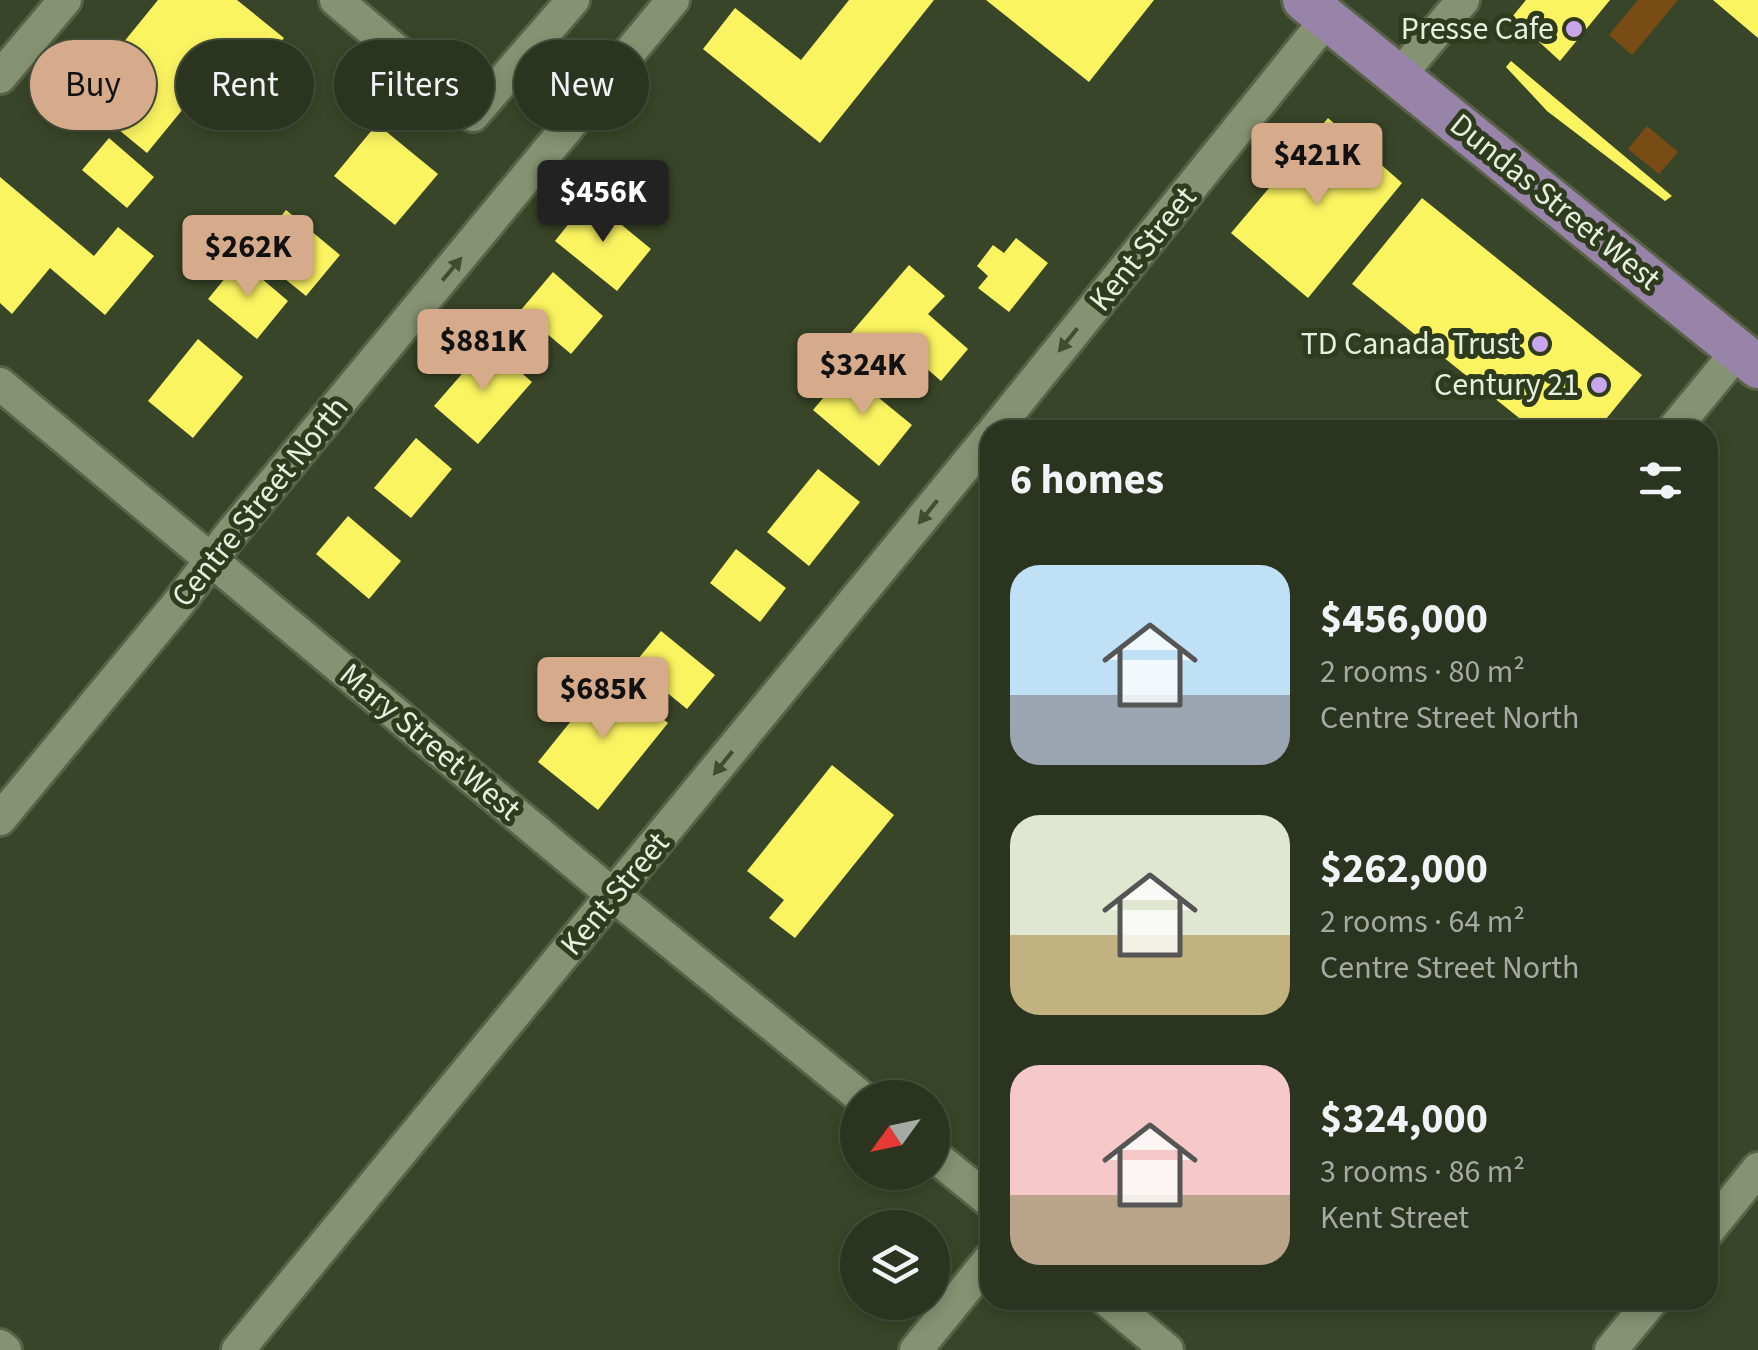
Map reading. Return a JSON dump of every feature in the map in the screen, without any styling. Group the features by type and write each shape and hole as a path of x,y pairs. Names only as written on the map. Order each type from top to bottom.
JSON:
{"main road":[{"name":"Dundas Street West","path":"1316,10 1752,349"}],"street":[{"path":"0,78 65,0"},
{"path":"336,0 473,115 573,0"},
{"name":"Centre Street North","path":"0,819 673,0"},
{"path":"1399,76 1463,0"},
{"name":"Kent Street","path":"1003,420 1316,10"},
{"path":"1683,420 1752,349"},
{"name":"Mary Street West","path":"0,384 840,1080"},
{"name":"Kent Street","path":"238,1350 980,448"},
{"path":"950,1169 980,1194"},
{"path":"1718,1219 1758,1169"},
{"path":"916,1350 980,1271"},
{"path":"1119,1310 1167,1350"},
{"path":"1611,1350 1644,1310"}],"shaded area":[{"path":"1638,0 1678,0 1632,55 1609,35"},
{"path":"1647,126 1678,152 1659,174 1628,149"}],"building":[{"path":"158,0 237,0 284,38 176,40 176,118 147,153 119,130 156,130 156,40 125,40"},
{"path":"849,0 934,0 820,143 703,49 735,8 801,60"},
{"path":"986,0 1154,0 1089,82"},
{"path":"1526,0 1610,0 1560,61 1512,17"},
{"path":"1713,0 1758,0 1758,38"},
{"path":"1511,61 1672,196 1665,201 1547,111 1506,67"},
{"path":"1328,118 1402,183 1308,298 1231,233"},
{"path":"372,130 384,130 438,174 395,225 334,176"},
{"path":"109,138 154,177 127,208 82,170"},
{"path":"0,177 94,256 118,227 154,256 105,315 50,268 12,314 0,303"},
{"path":"589,198 651,249 617,291 555,241"},
{"path":"1422,198 1642,375 1605,420 1522,420 1352,284"},
{"path":"286,210 340,255 306,296 252,252"},
{"path":"1016,238 1048,263 1009,312 978,288 988,276 977,266 993,245 1004,253"},
{"path":"240,260 288,301 257,339 208,299"},
{"path":"909,265 945,296 928,314 968,349 941,381 902,347 881,371 845,340"},
{"path":"553,272 603,316 571,354 520,311"},
{"path":"198,339 243,377 193,438 148,401"},
{"path":"488,344 532,382 478,444 434,406"},
{"path":"846,371 912,425 879,466 813,410"},
{"path":"416,438 452,469 411,518 374,488"},
{"path":"818,469 860,502 809,566 767,532"},
{"path":"348,516 401,561 369,599 316,554"},
{"path":"736,549 786,588 760,622 710,583"},
{"path":"661,631 715,675 687,709 633,665"},
{"path":"608,675 668,723 598,810 538,762"},
{"path":"832,765 894,815 795,938 769,918 784,900 747,871"}],"place":[{"name":"Presse Cafe","path":"1574,29"},
{"name":"TD Canada Trust","path":"1540,344"},
{"name":"Century 21","path":"1599,385"}]}
